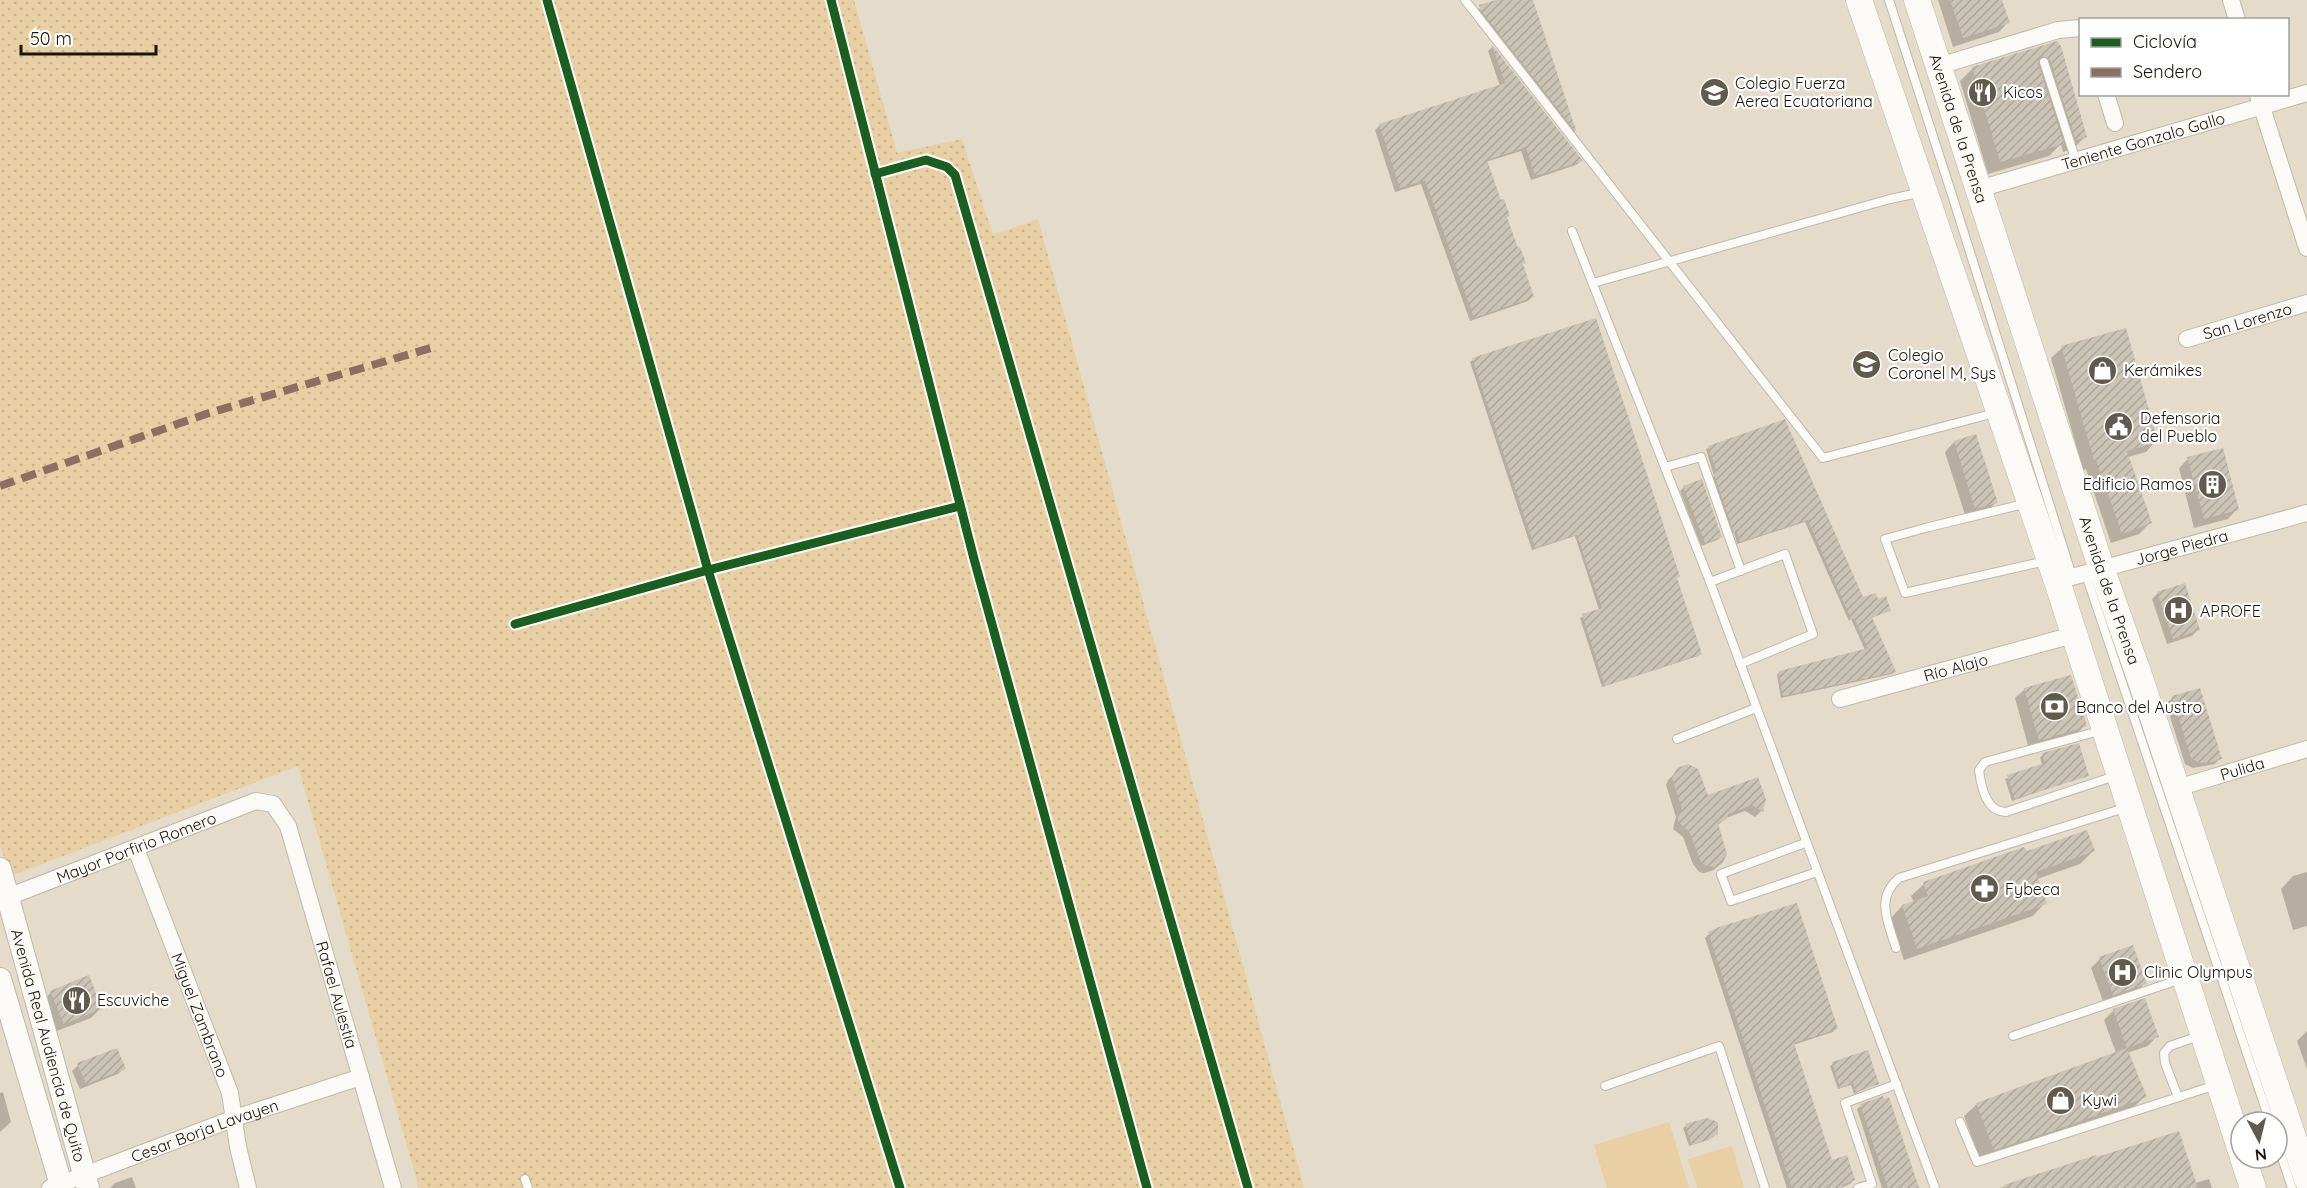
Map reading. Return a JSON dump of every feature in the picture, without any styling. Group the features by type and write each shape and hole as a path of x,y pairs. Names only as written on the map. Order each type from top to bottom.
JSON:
{"main road":[{"name":"Avenida de la Prensa","path":"1859,0 2031,503 2073,571 2177,788 2307,1179"},
{"name":"Avenida de la Prensa","path":"1917,0 1979,189 2073,571 2073,636 2229,1114"},
{"path":"2247,1170 2253,1188"}],"street":[{"path":"2231,0 2236,18"},
{"path":"1939,66 2058,30 2079,28"},
{"name":"Teniente Gonzalo Gallo","path":"2289,96 2307,93"},
{"path":"2107,96 2115,123"},
{"name":"Teniente Gonzalo Gallo","path":"1979,189 2076,161 2260,100 2287,96"},
{"path":"2260,100 2307,248"},
{"name":"San Lorenzo","path":"2187,339 2307,303"},
{"name":"Jorge Piedra","path":"2073,571 2307,513"},
{"name":"Río Alajo","path":"1840,699 2073,636"},
{"name":"Pulida","path":"2177,788 2307,749"},
{"name":"Mayor Porfirio Romero","path":"4,898 256,801 273,804"},
{"name":"Rafael Aulestia","path":"273,804 288,826 393,1188"},
{"name":"Miguel Zambrano","path":"136,849 230,1093 238,1147 249,1188"},
{"name":"Avenida Real Audiencia de Quito","path":"0,869 4,898 86,1181"},
{"name":"Avenida Real Audiencia de Quito","path":"0,979 57,1187"},
{"name":"Cesar Borja Lavayen","path":"57,1187 86,1181 235,1118 362,1077"}],"lane":[{"path":"1465,0 1823,458 1999,412"},
{"path":"1889,0 2073,571 2266,1110"},
{"path":"2044,62 2076,161"},
{"path":"1593,283 1890,199 1925,192"},
{"path":"1572,231 1710,582 1935,1188"},
{"path":"1665,467 1701,456 1741,571"},
{"path":"2031,503 1885,539 1905,593 2073,571"},
{"path":"1710,582 1785,554 1813,634 1740,664"},
{"path":"1677,739 1756,708"},
{"path":"2103,730 1985,762 1979,770 1989,804 1993,809 2006,812 2118,775"},
{"path":"1896,948 1885,904 1890,886 1899,878 2129,807"},
{"path":"1805,843 1721,874 1731,901 1817,872"},
{"path":"2013,1036 2184,978"},
{"path":"2178,1097 2165,1063 2164,1053 2170,1046 2203,1035"},
{"path":"1605,1086 1719,1046 1765,1188"},
{"path":"1858,1188 1872,1184 1845,1103 1897,1084"},
{"path":"1960,1122 1977,1162 2219,1084"},
{"path":"2286,1170 2292,1188"}],"shaded area":[{"path":"0,0 854,0 897,153 962,139 993,235 1038,219 1304,1188 419,1188 298,766 11,876 0,846"},
{"path":"1669,1122 1689,1188 1607,1188 1594,1145"},
{"path":"1732,1146 1744,1188 1697,1188 1688,1159"}],"building":[{"path":"1496,0 1533,0 1577,133 1480,9 1479,5"},
{"path":"1950,0 2002,0 2010,23 1963,38"},
{"path":"2057,41 2061,46 2087,137 2076,140 2050,60 2043,56 2039,58 2038,64 2064,144 2000,162 1972,67"},
{"path":"1492,45 1583,161 1535,176 1526,147 1487,160 1501,200 1504,199 1510,216 1507,217 1526,263 1523,264 1534,297 1474,318 1425,180 1400,188 1379,124 1505,83"},
{"path":"1596,318 1680,577 1677,578 1702,654 1605,686 1582,614 1602,608 1577,535 1535,548 1472,358"},
{"path":"2126,328 2158,442 2127,451 2152,523 2122,534 2096,460 2094,460 2061,346"},
{"path":"1785,419 1863,597 1876,593 1878,599 1886,596 1891,611 1872,617 1896,672 1783,696 1779,671 1868,648 1854,618 1851,619 1808,520 1740,542 1737,532 1734,533 1714,474 1717,473 1708,446"},
{"path":"1976,434 1998,503 1975,509 1954,441"},
{"name":"Edificio Ramos","path":"2223,448 2239,510 2204,519 2187,457"},
{"path":"1702,479 1722,537 1705,543 1683,486"},
{"name":"APROFE","path":"2185,583 2200,630 2173,639 2157,592"},
{"name":"Banco del Austro","path":"2071,675 2087,726 2039,741 2024,688"},
{"path":"2200,688 2222,759 2200,763 2191,758 2172,696"},
{"path":"2079,743 2089,776 2015,799 2007,775 2045,763 2042,753"},
{"path":"1688,764 1698,769 1708,795 1758,777 1766,799 1763,812 1752,805 1728,814 1727,819 1718,823 1727,854 1722,864 1717,867 1706,866 1701,862 1689,831 1678,822 1682,809 1672,778 1677,768"},
{"name":"Fybeca","path":"2087,830 2095,851 2036,872 2047,904 1917,949 1902,905 1928,896 1923,882 2024,847 2027,851"},
{"path":"1797,903 1838,1029 1794,1043 1832,1160 1847,1155 1855,1180 1842,1185 1843,1188 1792,1188 1708,932"},
{"name":"Clinic Olympus","path":"2133,945 2147,984 2113,995 2099,957"},
{"name":"Escuviche","path":"89,975 102,1009 64,1024 50,991"},
{"name":"Clinic Olympus","path":"2145,998 2159,1037 2127,1048 2113,1009"},
{"path":"117,1048 126,1069 86,1084 77,1063"},
{"name":"Kywi","path":"2127,1048 2147,1097 1994,1150 1976,1103"},
{"path":"1868,1050 1879,1084 1856,1092 1853,1083 1840,1088 1832,1062"},
{"path":"1883,1096 1884,1099 1889,1097 1919,1188 1888,1188 1860,1104"},
{"path":"1707,1118 1718,1122 1718,1134 1692,1145 1685,1124"},
{"path":"2179,1131 2198,1188 2005,1188 2004,1185 2096,1155 2097,1157"}],"marked path":[{"path":"0,486 209,413 434,347"}],"cycle path":[{"path":"547,0 708,570 900,1188"},
{"path":"831,0 974,559 1147,1188"},
{"path":"875,174 926,160 947,167 955,175 1248,1188"},
{"path":"515,624 708,570 960,506"}],"place":[{"name":"Colegio Fuerza Aerea Ecuatoriana","path":"1714,92"},
{"name":"Kicos","path":"1982,92"},
{"name":"Colegio Coronel M, Sys","path":"1867,364"},
{"name":"Kerámikes","path":"2103,370"},
{"name":"Defensoria del Pueblo","path":"2119,427"},
{"name":"Edificio Ramos","path":"2213,484"},
{"name":"APROFE","path":"2179,611"},
{"name":"Banco del Austro","path":"2055,707"},
{"name":"Fybeca","path":"1984,889"},
{"name":"Clinic Olympus","path":"2123,972"},
{"name":"Escuviche","path":"76,1000"},
{"name":"Kywi","path":"2061,1100"}]}
